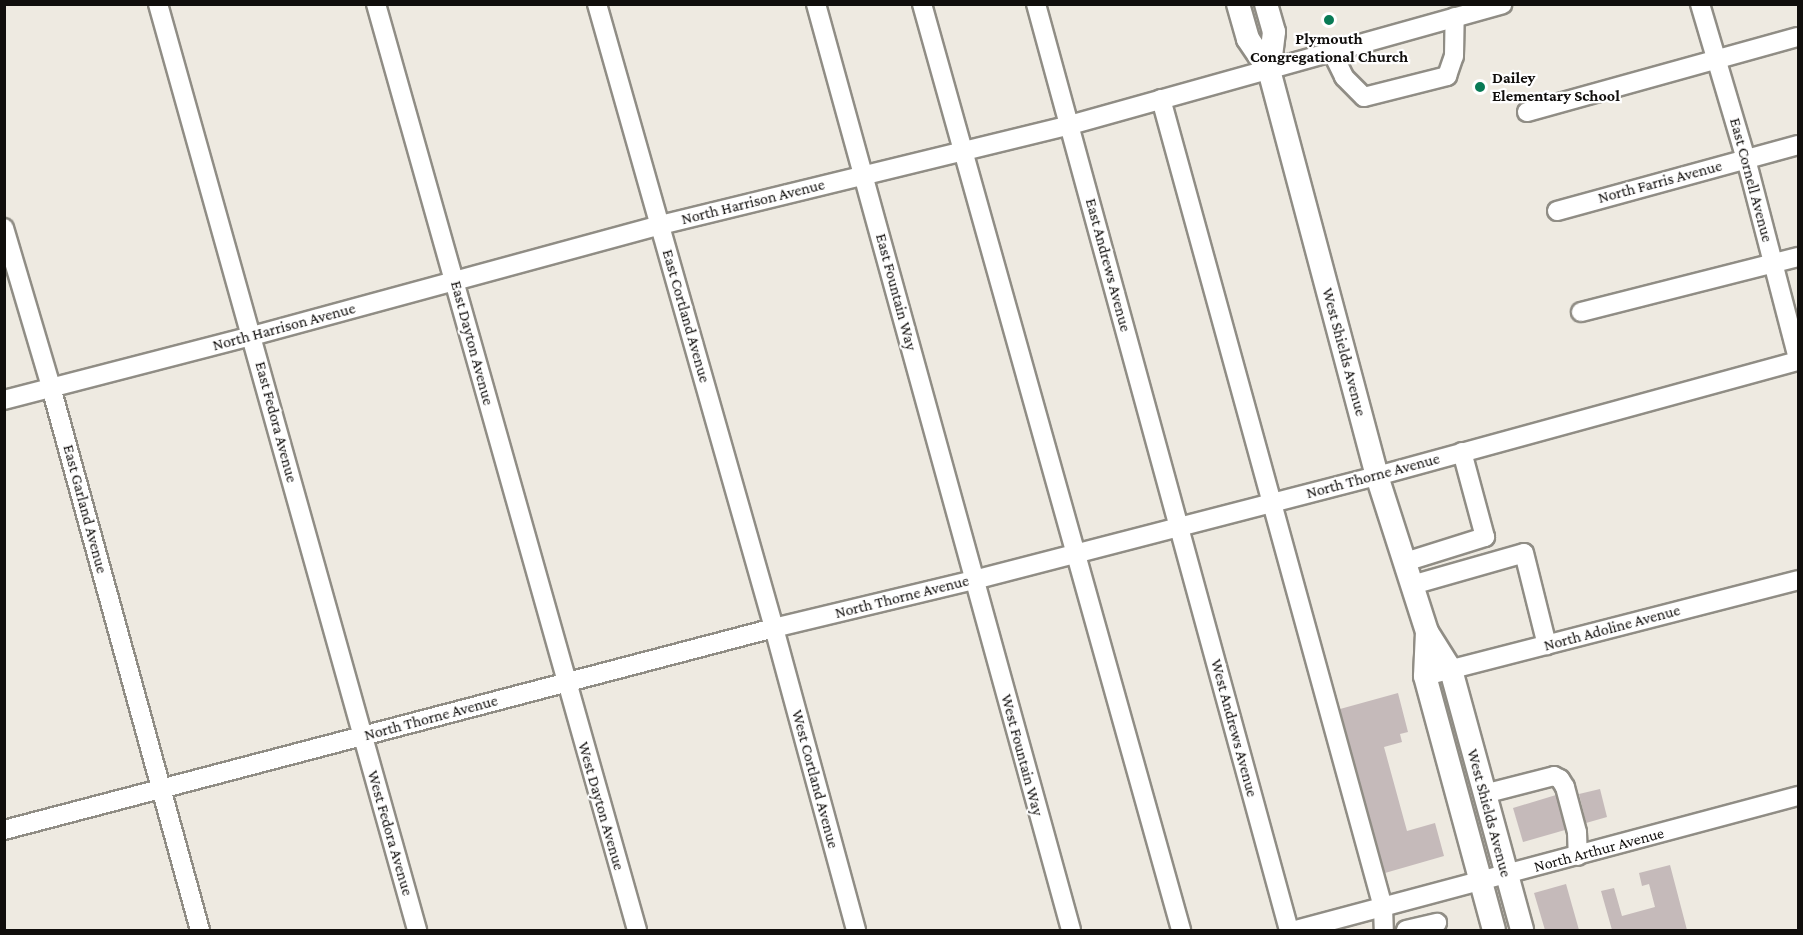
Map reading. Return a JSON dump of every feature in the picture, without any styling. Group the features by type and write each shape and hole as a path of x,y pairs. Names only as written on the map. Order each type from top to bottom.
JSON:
{"main road":[{"name":"West Shields Avenue","path":"1238,4 1248,39 1269,70 1377,476 1427,632 1451,670 1522,930"},
{"name":"West Shields Avenue","path":"1266,4 1274,32 1269,70"},
{"name":"West Shields Avenue","path":"1427,632 1425,676 1494,930"}],"street":[{"name":"East Fedora Avenue","path":"158,4 362,736"},
{"name":"East Dayton Avenue","path":"376,4 565,682"},
{"name":"East Cortland Avenue","path":"597,4 774,628"},
{"name":"East Fountain Way","path":"816,4 974,580"},
{"path":"922,4 1181,930"},
{"name":"East Andrews Avenue","path":"1036,4 1180,526"},
{"name":"North Harrison Avenue","path":"4,400 252,336 660,225 1070,125 1455,17 1478,8 1502,4"},
{"name":"East Cornell Avenue","path":"1700,4 1746,159 1798,359"},
{"path":"1332,52 1344,77 1364,97 1447,76 1454,56 1455,17"},
{"path":"1527,112 1798,38"},
{"path":"1161,99 1383,907 1384,930"},
{"name":"North Farris Avenue","path":"1557,210 1798,145"},
{"name":"East Garland Avenue","path":"4,228 51,387 200,930"},
{"path":"1581,312 1798,257"},
{"name":"North Thorne Avenue","path":"4,830 774,628 974,580 1377,476 1798,359"},
{"path":"1405,562 1485,537 1462,452"},
{"name":"West Andrews Avenue","path":"1180,526 1289,930"},
{"path":"1412,585 1524,553 1547,645"},
{"name":"West Fountain Way","path":"974,580 1071,930"},
{"name":"North Adoline Avenue","path":"1425,676 1798,580"},
{"name":"West Cortland Avenue","path":"774,628 856,930"},
{"name":"West Dayton Avenue","path":"565,682 637,930"},
{"name":"West Fedora Avenue","path":"362,736 417,930"},
{"path":"1484,794 1554,776 1560,779 1565,787 1577,832 1578,856"},
{"name":"North Arthur Avenue","path":"1296,930 1481,883 1798,796"},
{"path":"1406,930 1437,923"}],"building":[{"path":"1398,693 1408,732 1400,734 1402,742 1384,747 1407,831 1435,823 1444,856 1385,873 1340,709"},
{"path":"1600,789 1607,817 1586,823 1579,794"},
{"path":"1556,795 1565,830 1523,842 1513,808"},
{"path":"1670,865 1687,930 1612,930 1601,891 1614,888 1622,916 1655,907 1649,884 1642,886 1639,873"},
{"path":"1566,884 1579,930 1545,930 1534,893"}],"place":[{"name":"Plymouth Congregational Church","path":"1329,20"},
{"name":"Dailey Elementary School","path":"1480,87"}]}
